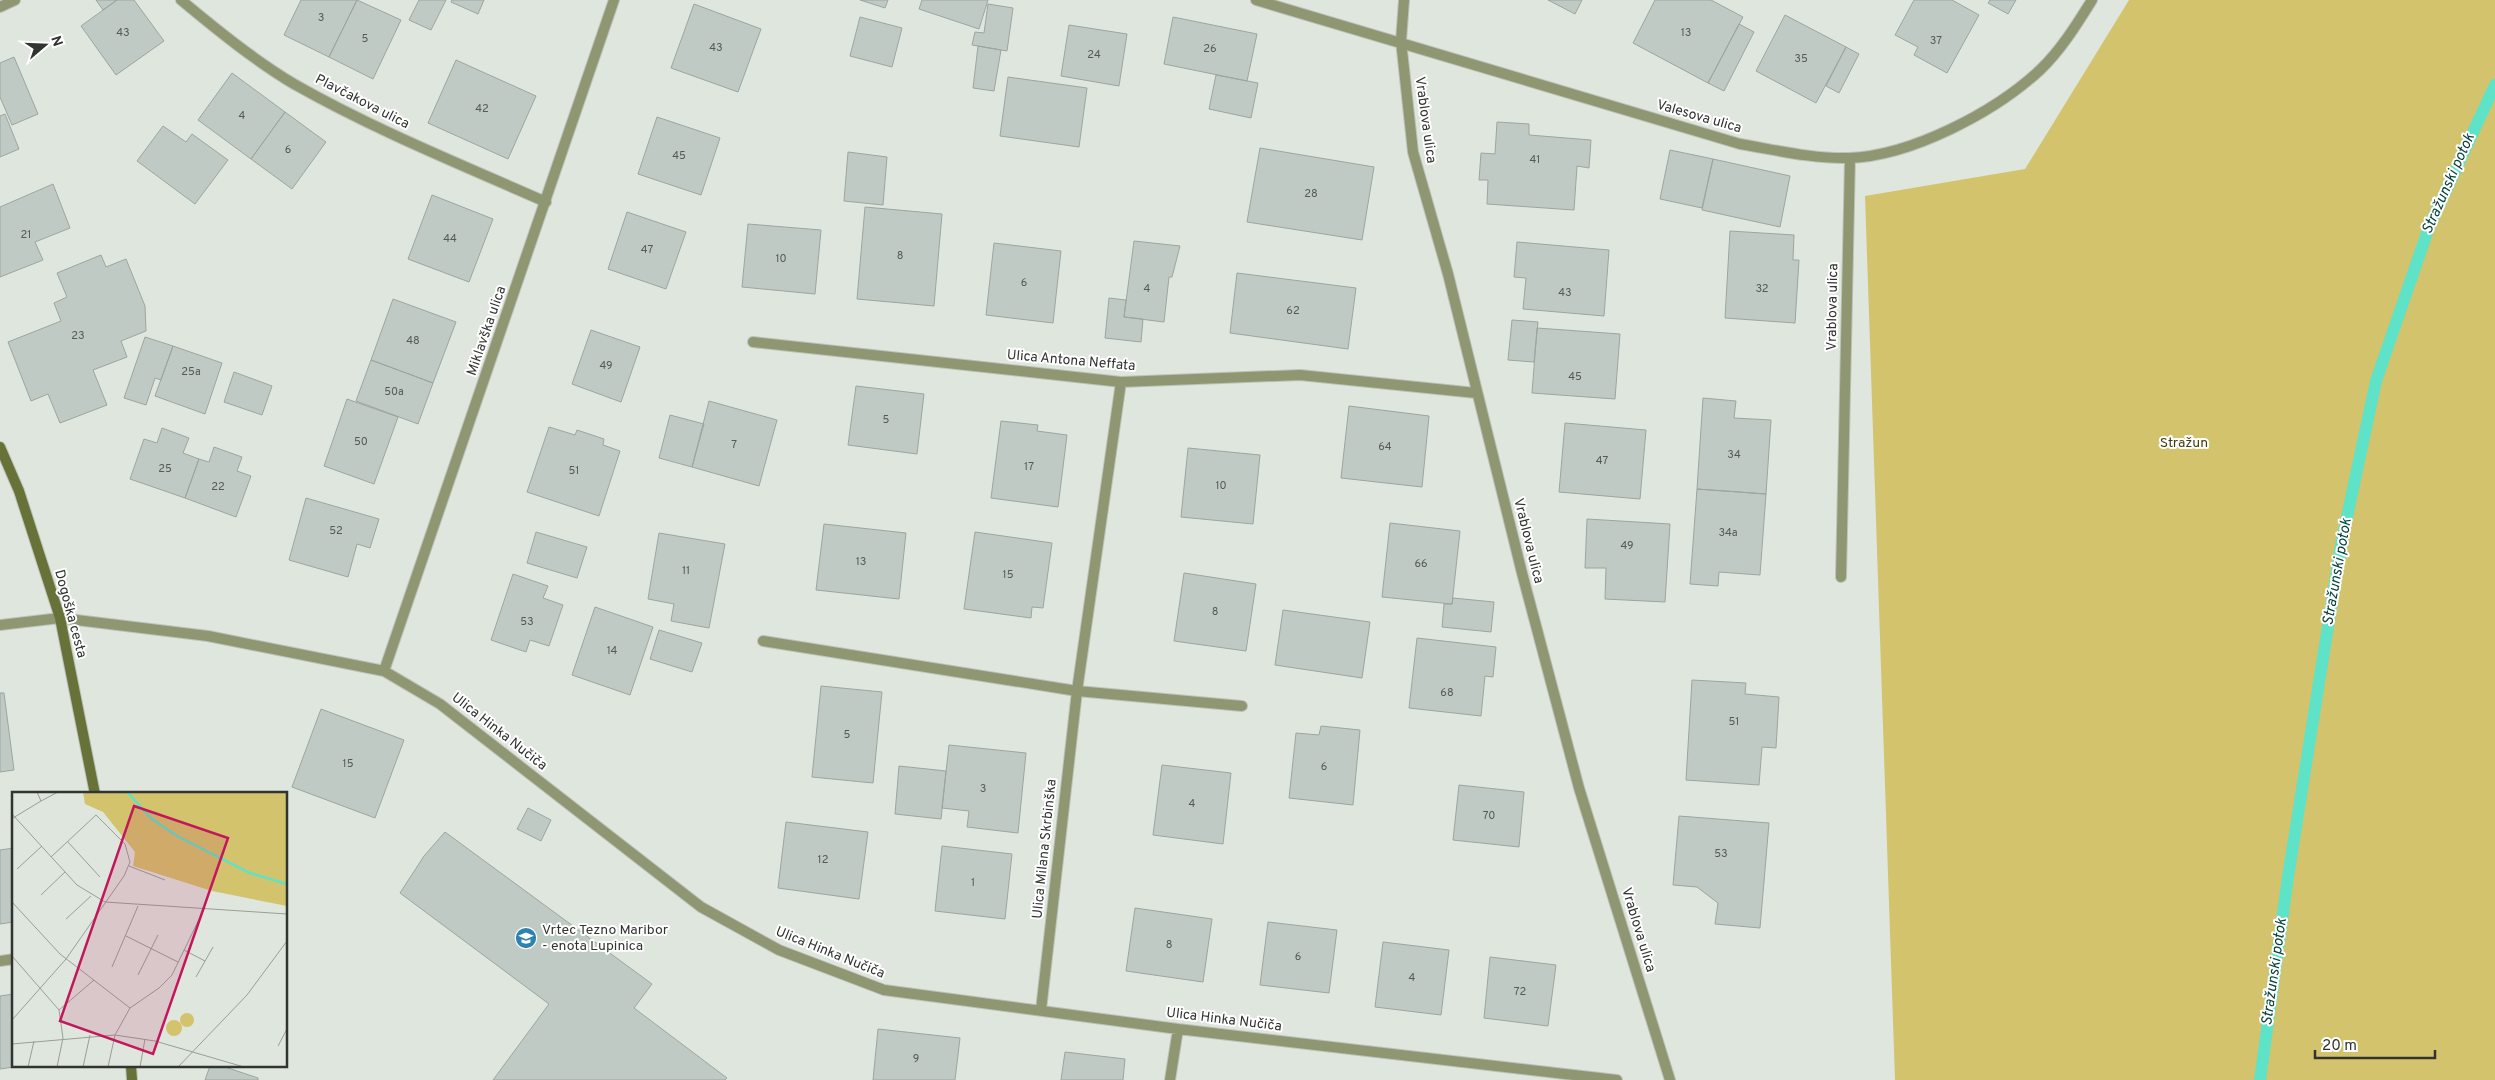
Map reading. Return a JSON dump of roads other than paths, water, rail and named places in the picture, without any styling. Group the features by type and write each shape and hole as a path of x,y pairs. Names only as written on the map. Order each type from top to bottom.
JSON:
{"street":[{"path":"0,7 15,0"},
{"name":"Plavčakova ulica","path":"181,0 222,35 294,83 409,142 546,202"},
{"name":"Miklavška ulica","path":"384,671 614,0"},
{"name":"Valesova ulica","path":"1256,0 1401,41 1740,144 1816,156 1850,158 1900,150 1950,128 1992,106 2040,70 2069,35 2092,0"},
{"name":"Vrablova ulica","path":"1404,0 1401,41 1413,152 1448,274 1476,393 1579,788 1670,1080"},
{"name":"Vrablova ulica","path":"1841,577 1850,158"},
{"name":"Ulica Antona Neffata","path":"753,342 1121,382 1300,375 1476,393"},
{"name":"Ulica Milana Skrbinška","path":"1042,1010 1077,691 1121,382"},
{"name":"Dogoška cesta","path":"0,447 19,491 60,618 95,792"},
{"name":"Ulica Hinka Nučiča","path":"0,625 60,618 208,636 384,671 440,704 701,907 779,950 884,990 1178,1028 1617,1080"},
{"path":"763,641 1077,691 1242,706"},
{"path":"1170,1080 1178,1028"}],"waterway":[{"name":"Stražunski potok","path":"2260,1080 2288,877 2341,545 2376,381 2429,227 2495,85"}],"place":[{"name":"Vrtec Tezno Maribor - enota Lupinica","path":"526,938"}],"park label":[{"name":"Stražun","path":"2184,443"}]}
